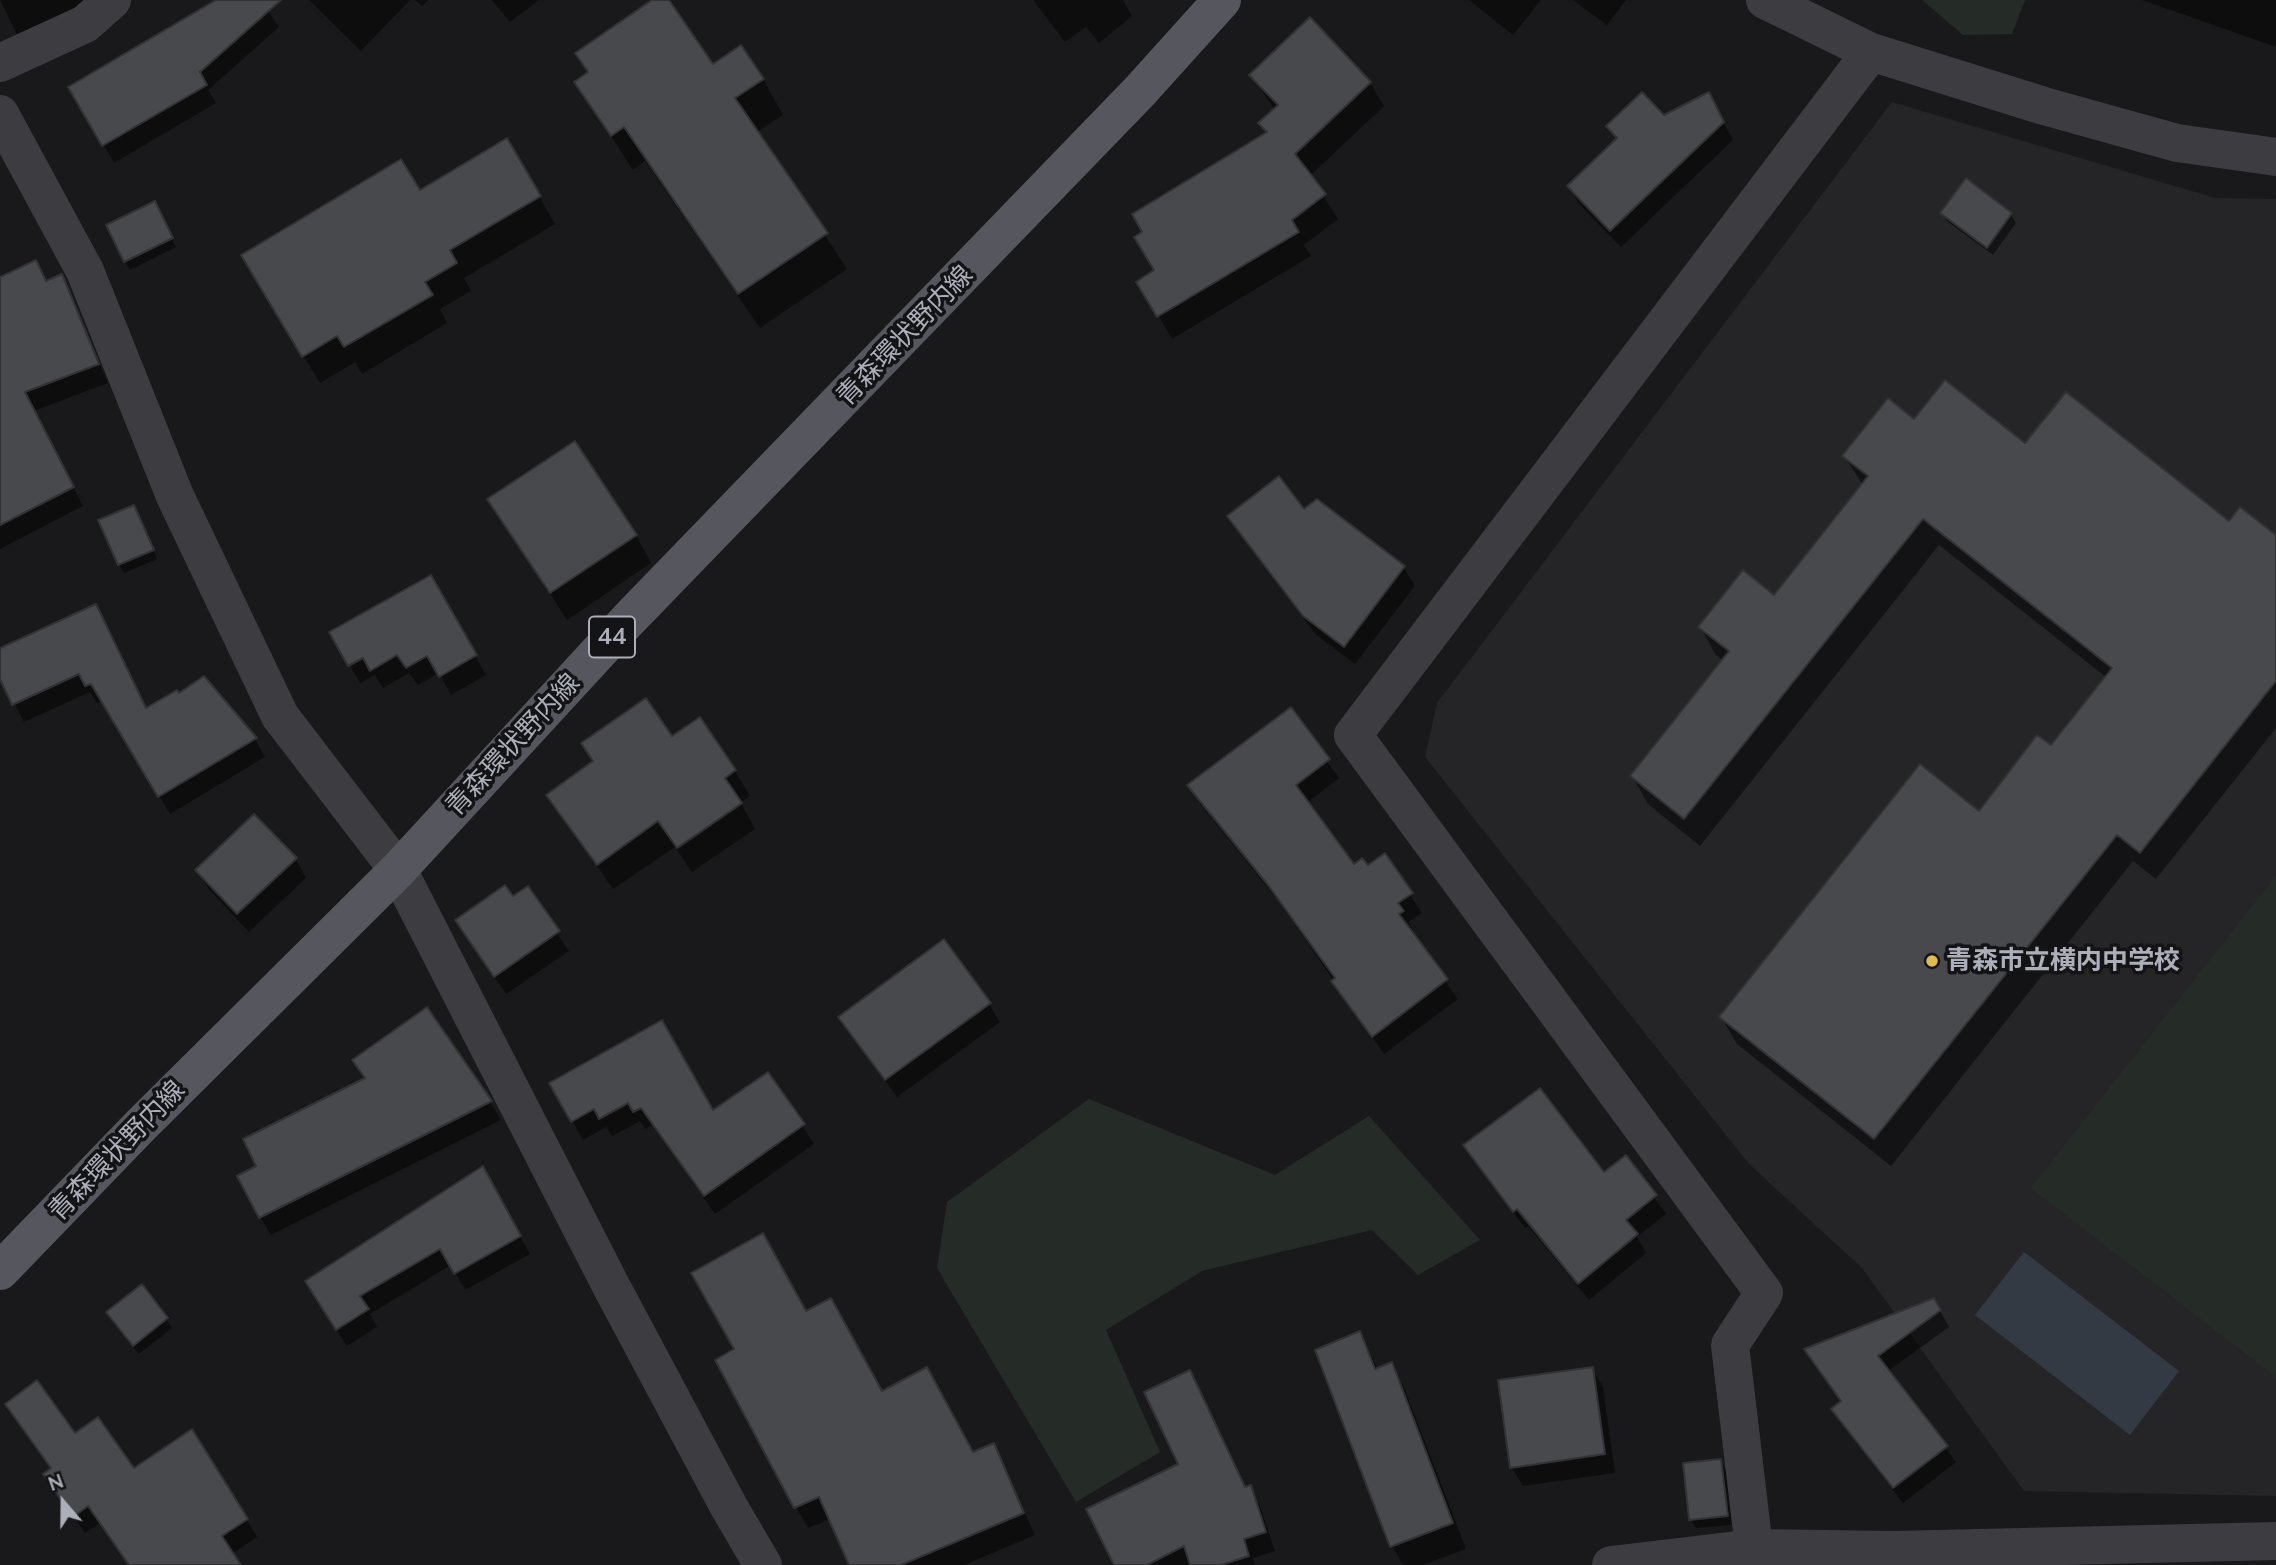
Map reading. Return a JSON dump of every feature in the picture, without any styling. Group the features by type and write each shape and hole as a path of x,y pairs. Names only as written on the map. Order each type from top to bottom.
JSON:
{"main road":[{"name":"青森環状野内線","path":"0,1271 398,870 629,619 913,328 1140,91 1222,0"}],"street":[{"path":"0,63 85,24 112,0"},
{"path":"1765,0 1871,52 2177,143 2276,157"},
{"path":"1754,1548 1730,1345 1764,1293 1353,734 1871,52"},
{"path":"0,114 85,271 175,496 280,716 398,870 598,1262 722,1496 763,1565"},
{"path":"1611,1565 1754,1548 1894,1550 2276,1541"}],"shaded area":[{"path":"1922,0 2025,0 2012,34 1963,35"},
{"name":"青森市立横内中学校","path":"1892,102 2215,198 2276,199 2276,1496 2024,1491 1862,1268 1749,1164 1425,757 1437,703"},
{"path":"2276,876 2276,1377 2031,1188"},
{"path":"1089,1099 1275,1175 1369,1116 1480,1240 1418,1275 1372,1230 1202,1271 1106,1330 1160,1452 1076,1502 937,1268 947,1202"},
{"path":"2024,1252 2179,1371 2130,1435 1975,1315"}],"building":[{"path":"216,0 281,0 200,72 207,85 102,146 68,87"},
{"path":"652,0 669,0 713,64 741,45 764,79 735,98 828,233 738,294 624,127 611,136 574,82 588,72 575,53"},
{"path":"1310,17 1371,82 1295,154 1326,194 1292,220 1299,232 1157,317 1136,282 1154,270 1134,237 1142,232 1132,214 1267,132 1258,123 1278,105 1249,75"},
{"path":"1642,92 1664,115 1709,92 1724,122 1610,231 1567,186 1617,138 1606,126"},
{"path":"507,138 541,196 450,250 457,263 425,282 433,295 344,347 337,336 302,357 241,255 401,159 420,190"},
{"path":"1966,178 2012,213 1987,248 1940,213"},
{"path":"155,201 173,238 124,262 106,225"},
{"path":"36,260 46,281 62,274 99,364 25,392 74,487 0,525 0,277"},
{"path":"1945,380 2025,443 2066,392 2229,521 2240,507 2276,535 2276,681 2140,853 2117,835 1874,1139 1719,1017 1920,764 1979,811 2037,735 2051,745 2112,668 1923,519 1684,819 1630,776 1729,651 1698,627 1743,570 1774,595 1868,476 1842,456 1888,398 1914,419"},
{"path":"575,441 637,535 550,593 487,499"},
{"path":"1279,476 1304,509 1317,499 1405,566 1344,647 1303,616 1227,516"},
{"path":"134,505 154,550 118,565 98,520"},
{"path":"431,575 477,655 439,677 427,656 406,668 397,655 370,671 363,658 348,666 329,632"},
{"path":"96,604 146,708 177,690 179,693 204,676 257,738 158,797 91,684 85,686 79,674 12,705 0,679 0,648"},
{"path":"646,698 672,736 700,717 736,770 725,778 742,803 677,848 658,821 597,865 546,795 593,761 581,743"},
{"path":"1291,707 1330,759 1296,785 1354,864 1362,858 1368,865 1385,853 1413,893 1398,903 1404,911 1399,914 1448,979 1372,1037 1331,981 1335,978 1268,885 1187,785"},
{"path":"254,814 297,858 237,914 195,870"},
{"path":"505,885 513,896 528,886 560,931 494,977 455,920"},
{"path":"944,939 991,1003 885,1080 838,1017"},
{"path":"427,1007 492,1101 259,1218 237,1176 256,1166 243,1139 365,1078 352,1060"},
{"path":"662,1020 713,1110 768,1072 805,1124 704,1196 641,1108 633,1112 628,1103 599,1119 594,1109 571,1122 549,1083"},
{"path":"1540,1088 1604,1172 1626,1155 1657,1195 1626,1220 1638,1234 1578,1284 1517,1209 1513,1212 1463,1145"},
{"path":"483,1166 521,1236 454,1274 440,1249 360,1296 369,1309 336,1330 305,1281"},
{"path":"763,1233 806,1311 831,1298 882,1391 927,1367 973,1452 994,1443 1024,1513 901,1565 849,1565 819,1497 794,1508 715,1360 734,1349 691,1273"},
{"path":"142,1284 168,1318 133,1346 106,1312"},
{"path":"1934,1298 1941,1310 1878,1356 1948,1446 1893,1488 1831,1409 1841,1401 1804,1349"},
{"path":"1360,1331 1375,1369 1392,1362 1453,1523 1390,1547 1315,1350"},
{"path":"1593,1367 1605,1454 1510,1468 1498,1380"},
{"path":"1190,1370 1245,1487 1251,1485 1266,1532 1244,1539 1249,1556 1221,1565 1190,1565 1184,1546 1147,1565 1114,1565 1086,1509 1178,1464 1144,1392"},
{"path":"37,1380 75,1433 98,1417 134,1468 192,1429 248,1519 222,1536 241,1565 129,1565 88,1506 73,1517 43,1474 51,1468 5,1404"},
{"path":"1721,1459 1728,1516 1689,1520 1683,1463"}],"place":[{"name":"青森市立横内中学校","path":"1932,961"}]}
